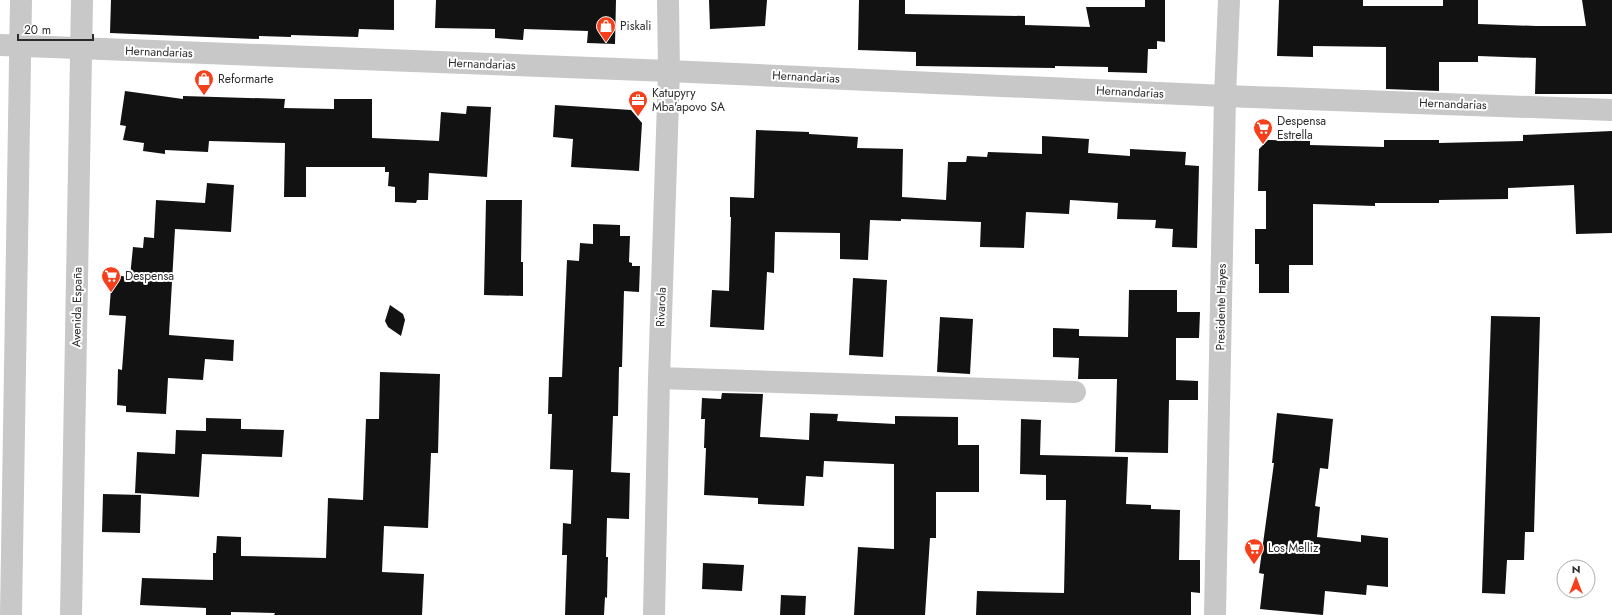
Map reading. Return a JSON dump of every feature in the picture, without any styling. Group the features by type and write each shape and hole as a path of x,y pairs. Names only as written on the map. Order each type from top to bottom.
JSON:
{"street":[{"path":"11,615 10,46 21,0"},
{"name":"Avenida España","path":"71,615 82,0"},
{"name":"Rivarola","path":"654,615 659,378 669,71 668,0"},
{"name":"Presidente Hayes","path":"1215,615 1224,96 1229,0"},
{"name":"Hernandarias","path":"10,46 669,71 1224,96 1612,110"},
{"path":"659,378 1075,392"}],"building":[{"path":"111,0 394,0 394,30 359,29 358,37 291,35 291,37 259,36 259,39 110,33"},
{"path":"436,0 616,0 615,44 587,43 588,31 524,29 523,40 495,38 495,29 435,28"},
{"path":"709,0 767,0 765,26 710,29"},
{"path":"859,0 905,0 905,14 1025,16 1025,25 1090,27 1086,7 1145,7 1145,0 1165,0 1165,42 1157,41 1157,49 1148,49 1147,73 1108,72 1108,67 1055,66 1055,68 916,66 916,52 858,50"},
{"path":"1279,0 1363,0 1363,6 1443,6 1443,0 1478,0 1478,24 1586,26 1582,0 1612,0 1612,94 1535,94 1536,58 1478,56 1478,62 1439,62 1439,91 1386,89 1386,47 1313,46 1313,57 1277,56"},
{"path":"125,91 183,99 183,96 285,99 284,108 334,109 334,99 372,99 372,138 439,141 441,112 466,114 467,106 491,107 487,177 429,173 428,200 417,200 416,203 395,202 395,187 388,186 389,172 385,172 385,167 306,167 306,197 284,197 285,143 209,141 208,152 165,150 165,154 143,151 144,143 123,140 126,126 120,125"},
{"path":"555,105 631,110 642,123 639,171 571,167 573,139 553,137"},
{"path":"756,130 809,132 809,134 858,137 857,148 903,149 902,197 946,200 948,162 966,162 967,156 987,157 988,152 1042,154 1042,136 1089,139 1088,153 1130,156 1130,149 1186,152 1185,165 1199,166 1197,248 1172,247 1173,229 1155,228 1156,220 1117,219 1118,203 1070,200 1069,214 1026,212 1024,248 980,247 981,222 901,219 901,221 870,220 868,260 840,259 840,233 775,232 774,273 767,272 764,330 710,327 712,290 729,291 731,217 730,197 754,198"},
{"path":"1612,131 1612,233 1576,234 1574,185 1508,188 1508,199 1439,200 1439,203 1375,203 1375,206 1313,204 1313,265 1289,265 1289,293 1259,293 1259,264 1255,264 1255,229 1266,229 1266,191 1258,191 1259,149 1268,140 1310,141 1310,145 1384,147 1384,140 1439,140 1439,143 1523,141 1523,135"},
{"path":"207,183 234,185 231,232 175,229 169,335 234,340 233,361 205,359 203,380 168,378 166,414 126,412 126,406 117,405 118,369 122,370 126,316 109,315 112,275 130,277 133,247 143,248 144,237 154,238 156,200 205,203"},
{"path":"486,200 522,200 521,262 523,262 523,296 484,295"},
{"path":"593,224 620,225 620,236 630,236 629,262 632,263 632,266 640,266 639,292 624,291 622,367 619,367 618,416 613,416 611,472 630,473 629,519 607,518 607,598 605,597 604,615 565,615 567,555 562,555 563,523 571,524 573,470 550,469 552,414 548,414 549,377 562,377 567,260 579,261 580,243 593,244"},
{"path":"853,278 887,280 883,357 849,355"},
{"path":"1129,290 1177,290 1177,312 1200,312 1199,338 1176,338 1176,380 1198,381 1198,400 1169,400 1168,453 1115,452 1117,379 1078,379 1079,358 1053,357 1053,328 1079,329 1079,336 1128,337"},
{"path":"390,305 403,314 405,320 401,336 388,327 385,321"},
{"path":"1491,316 1540,317 1534,532 1525,532 1524,560 1507,560 1505,594 1482,593"},
{"path":"940,317 973,319 970,374 937,372"},
{"path":"380,372 440,374 438,453 431,453 428,528 384,526 382,572 424,574 422,615 274,615 275,613 231,612 231,615 206,615 206,608 140,605 142,578 213,580 213,553 216,553 217,536 241,537 241,556 326,558 328,498 363,500 366,419 379,419"},
{"path":"722,393 763,394 760,437 809,440 810,413 838,414 837,421 895,424 895,416 958,417 958,445 979,445 979,492 936,492 936,538 930,538 925,615 854,615 858,547 894,549 894,464 824,461 823,477 806,476 804,506 758,504 758,498 704,495 706,448 704,448 705,419 701,419 702,398 721,399"},
{"path":"1277,413 1333,419 1328,469 1320,468 1315,506 1320,507 1317,537 1361,542 1361,535 1388,538 1388,587 1367,585 1366,595 1325,591 1323,615 1260,609 1264,574 1259,573 1274,463 1272,463"},
{"path":"206,418 241,419 241,429 284,430 282,457 202,454 199,497 135,493 137,452 175,454 176,430 206,431"},
{"path":"1021,419 1041,420 1040,455 1128,457 1126,504 1151,505 1151,509 1180,510 1179,560 1200,560 1200,593 1191,592 1191,615 976,615 977,591 1064,593 1066,500 1046,500 1046,475 1020,474"},
{"path":"103,494 141,495 140,533 102,532"},
{"path":"703,563 744,565 742,591 702,589"},
{"path":"781,595 806,596 805,615 780,615"}],"place":[{"name":"Piskali","path":"606,43"},
{"name":"Reformarte","path":"204,96"},
{"name":"Katupyry Mba'apovo SA","path":"638,117"},
{"name":"Despensa Estrella","path":"1263,145"},
{"name":"Despensa","path":"111,293"},
{"name":"Los Melliz","path":"1254,565"}]}
